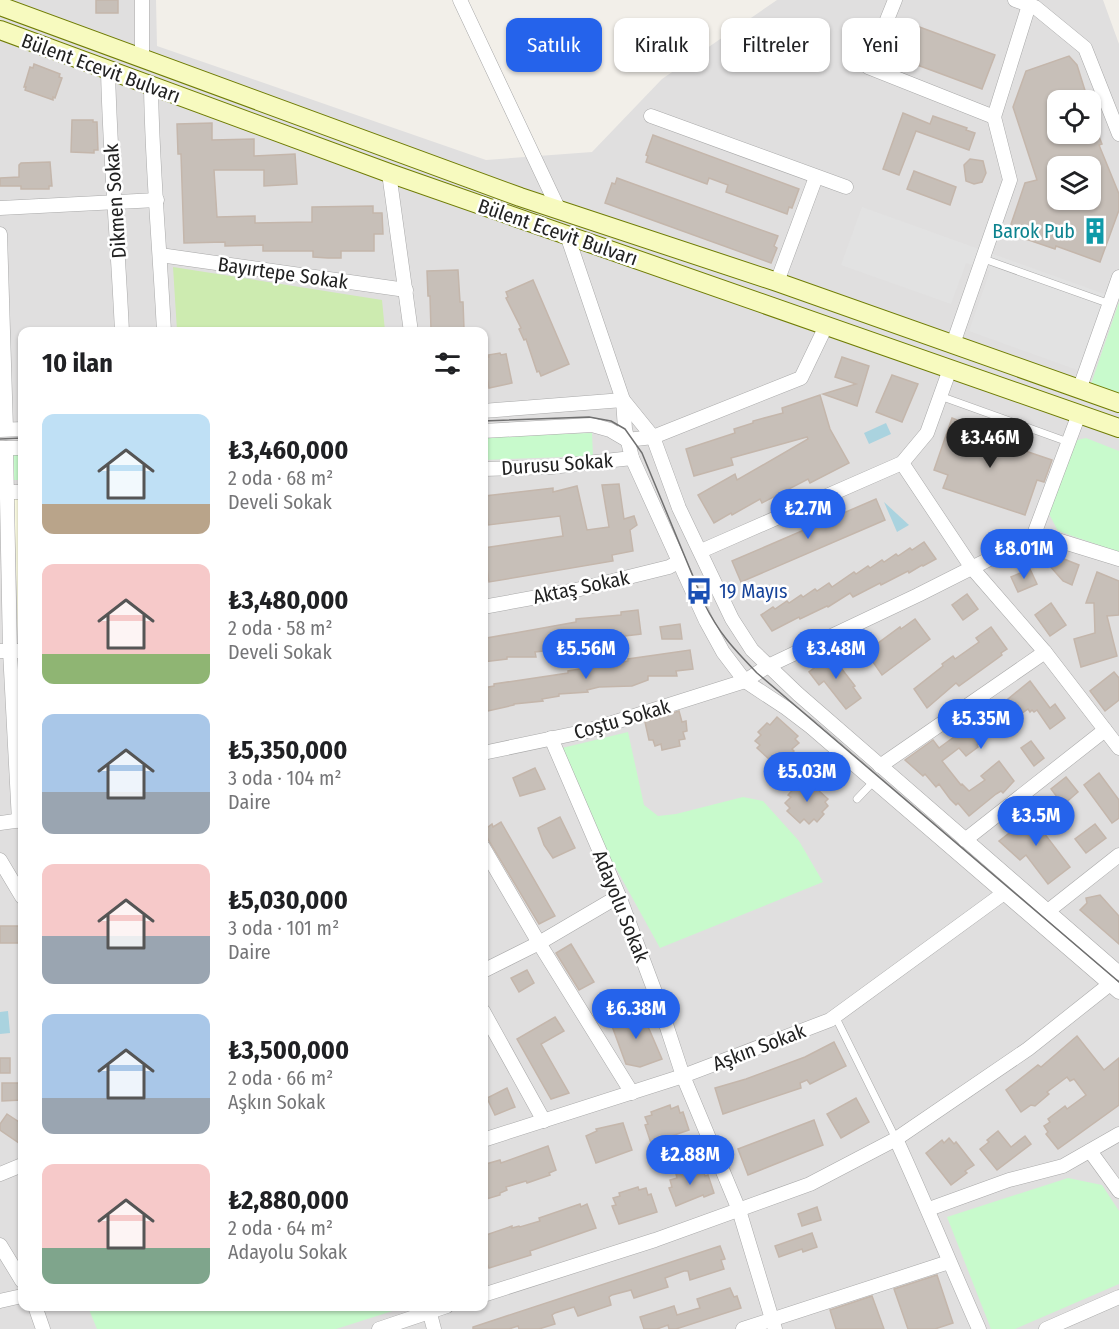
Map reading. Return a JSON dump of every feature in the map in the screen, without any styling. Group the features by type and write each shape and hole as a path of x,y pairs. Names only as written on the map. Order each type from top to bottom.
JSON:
{"main road":[{"name":"Bülent Ecevit Bulvarı","path":"8,5 142,58 559,210 777,282 1119,404"},
{"name":"Bülent Ecevit Bulvarı","path":"0,30 389,173 1119,428"}],"street":[{"path":"142,0 142,58"},
{"path":"460,0 559,210"},
{"path":"895,0 868,67 994,117"},
{"path":"1015,0 1035,7 1085,48 1119,134"},
{"path":"953,345 1010,180 994,117 1029,5"},
{"name":"Dikmen Sokak","path":"108,71 110,151 122,327"},
{"name":"Dikmen Sokak","path":"151,86 152,159 157,200 164,327"},
{"path":"651,116 846,187"},
{"path":"389,173 410,327"},
{"path":"777,282 816,177"},
{"path":"0,208 157,200"},
{"path":"0,234 3,430 18,429"},
{"path":"567,235 623,400 627,440 632,458 678,562 719,645 745,681 794,714 1004,893 1116,983"},
{"name":"Bayırtepe Sokak","path":"160,255 406,290"},
{"path":"1079,390 1119,277"},
{"path":"488,431 592,425 610,430 627,440 652,436 801,378 826,326"},
{"path":"701,551 902,463 927,433 950,369"},
{"path":"488,411 623,400"},
{"path":"623,400 652,436 679,508 732,619 763,670 880,766 1048,911 1116,983"},
{"path":"1078,414 1033,537 1054,539 1119,559"},
{"path":"3,448 18,769"},
{"name":"Durusu Sokak","path":"488,469 551,467 632,458"},
{"path":"902,463 972,568 1046,652 1119,748"},
{"name":"Coştu Sokak","path":"488,752 587,731 745,681 1033,537"},
{"name":"Aktaş Sokak","path":"488,606 576,590 669,567 678,562"},
{"path":"880,766 1046,652"},
{"path":"966,840 1105,730"},
{"name":"Adayolu Sokak","path":"551,738 619,896 658,1000 683,1076 739,1210"},
{"path":"0,823 18,820"},
{"path":"1048,911 1119,855"},
{"path":"488,856 632,1093"},
{"path":"0,861 18,890"},
{"name":"Aşkın Sokak","path":"488,1138 683,1076 835,1016 1004,893"},
{"path":"488,968 539,943 619,896"},
{"path":"488,1293 655,1240 810,1184 896,1139 1028,1049 1116,983"},
{"path":"488,1020 544,1121"},
{"path":"929,1209 1010,1180 1063,1166 1119,1134"},
{"path":"896,1139 929,1209 949,1262 979,1329"},
{"path":"1090,1151 1119,1191"},
{"path":"0,1174 18,1167"},
{"path":"739,1210 773,1325"},
{"path":"0,1245 18,1274"},
{"path":"743,1329 773,1325 949,1262"},
{"path":"0,1300 18,1297"},
{"path":"1046,1329 1119,1297"},
{"path":"37,1311 43,1329"},
{"path":"379,1329 424,1311"},
{"path":"430,1311 434,1329"}],"lane":[{"path":"984,259 1110,304"},
{"path":"940,396 1068,442"},
{"path":"857,799 874,781"},
{"path":"835,1016 896,1139"}],"shaded area":[{"path":"0,0 156,0 157,46 486,160 592,152 662,79 672,72 709,72 709,47 721,38 721,72 830,72 830,18 751,18 777,0 1103,0 1119,44 1119,1329 0,1329"},
{"path":"862,207 1107,295 1080,371 969,331 990,271 966,263 951,304 841,265"},
{"path":"14,498 18,498 18,636"}],"green space":[{"path":"173,267 382,300 385,327 177,327"},
{"path":"1119,302 1119,394 1091,384"},
{"path":"592,433 593,456 488,460 488,436"},
{"path":"1086,438 1119,451 1119,552 1058,531 1048,512 1077,440"},
{"path":"18,451 18,480 10,480 10,452"},
{"path":"628,732 644,805 658,816 676,814 743,797 763,801 799,841 823,882 660,948 607,852 562,748"},
{"path":"1068,1178 1102,1185 1119,1211 1119,1284 1015,1329 991,1329 947,1217"},
{"path":"90,1311 392,1311 336,1329 97,1329"}],"water":[{"path":"886,423 891,434 869,444 864,433"},
{"path":"884,502 909,525 897,532"},
{"path":"8,1011 10,1033 0,1034 0,1012"}],"building":[{"path":"96,0 118,0 118,13 96,13"},
{"path":"920,27 995,55 982,89 920,66"},
{"path":"1069,56 1077,65 1085,90 1047,90 1047,144 1101,144 1101,142 1102,144 1099,145 1119,194 1119,210 1100,262 1056,246 1055,249 1008,233 1025,183 1037,180 1013,107 1026,71"},
{"path":"34,64 60,74 59,77 62,78 53,100 25,90 30,67 33,68"},
{"path":"903,113 930,124 933,116 967,128 966,130 975,133 969,150 916,131 899,175 883,169"},
{"path":"72,120 97,122 98,150 94,150 94,153 71,152"},
{"path":"212,123 212,140 254,139 254,156 295,154 297,184 264,186 264,170 214,170 217,217 255,216 255,223 312,222 312,207 373,206 373,213 382,213 383,234 374,234 374,251 341,251 341,258 328,258 313,257 313,251 263,251 263,245 225,246 225,242 184,243 181,154 178,154 177,124"},
{"path":"653,135 799,189 792,208 789,207 787,214 726,192 728,185 709,178 707,184 646,162"},
{"path":"970,159 983,161 986,173 982,182 974,184 966,181 964,165"},
{"path":"50,162 52,186 49,186 49,189 0,186 0,178 19,177 21,163"},
{"path":"914,171 956,187 950,205 907,189"},
{"path":"617,178 778,236 774,246 777,248 771,263 605,203 612,183 615,184"},
{"path":"458,270 464,327 431,327 427,271"},
{"path":"533,280 569,364 541,376 539,371 537,372 526,339 524,340 519,329 521,328 506,298 508,297 506,292"},
{"path":"506,354 512,383 489,388 488,355"},
{"path":"842,357 869,366 857,406 823,394 856,384 835,377"},
{"path":"892,375 918,384 902,422 876,412"},
{"path":"820,395 830,429 849,463 810,483 808,479 762,503 760,499 714,523 698,495 735,474 737,480 808,439 807,437 731,458 733,465 694,476 686,449 735,433 734,429 783,413 782,408"},
{"path":"952,418 964,423 961,429 1052,460 1044,482 1037,480 1025,515 943,488 948,475 934,470"},
{"path":"619,484 624,519 634,516 637,525 630,530 633,551 612,555 613,561 489,582 488,547 563,536 560,516 488,525 488,496 553,488 553,492 577,486 587,530 609,527 602,485"},
{"path":"876,499 885,520 741,582 732,561"},
{"path":"924,542 936,559 909,573 908,571 881,585 880,583 853,597 850,593 828,607 800,619 799,617 772,631 761,615 801,595 803,597 815,589 817,591 829,583 832,587 854,572 856,574 868,566 870,568 882,560 884,562 896,554 898,556 910,548 912,550"},
{"path":"1059,557 1079,565 1072,585 1063,581 1048,564"},
{"path":"1030,569 1037,584 1018,592 1011,577"},
{"path":"1097,572 1119,581 1119,615 1107,616 1117,656 1081,667 1074,639 1095,633 1094,603 1086,603"},
{"path":"967,594 978,609 963,620 952,605"},
{"path":"1051,603 1066,625 1050,636 1035,615"},
{"path":"638,610 641,634 625,636 625,639 580,643 580,646 564,648 558,658 552,650 535,652 536,657 507,657 507,659 488,661 488,638 576,622 576,619 621,615 621,612"},
{"path":"915,619 930,639 882,675 866,652"},
{"path":"680,624 682,639 662,639 660,627"},
{"path":"991,627 1007,649 959,686 956,683 927,708 914,689 953,656 955,659 979,642 976,638"},
{"path":"690,650 693,669 676,671 677,676 648,676 648,680 632,686 599,687 587,690 588,692 559,694 559,696 542,699 543,701 514,704 488,711 488,687 494,684 568,673 568,671 628,661 628,659"},
{"path":"836,651 846,664 841,668 861,698 846,709 824,681 819,685 809,672"},
{"path":"1114,672 1119,678 1119,700 1105,711 1090,691"},
{"path":"1030,681 1050,708 1055,704 1065,718 1050,729 1037,710 1030,712 1028,709 977,745 978,747 966,756 959,748 942,761 961,785 969,791 985,780 981,776 999,761 1014,781 1003,793 1001,791 996,794 969,816 958,803 956,805 950,799 939,784 936,787 925,774 923,776 905,760 933,740 939,748 996,706 997,708"},
{"path":"679,711 682,722 686,721 687,731 683,732 685,739 679,740 680,746 662,750 661,744 655,746 653,740 649,740 645,722"},
{"path":"777,717 798,736 795,739 799,743 792,749 794,751 787,759 784,756 779,761 774,756 770,760 757,748 760,745 755,741 761,735 758,732 767,723 770,725"},
{"path":"1031,741 1044,758 1034,766 1021,748"},
{"path":"535,768 545,789 520,796 513,778"},
{"path":"1099,773 1119,800 1119,818 1112,823 1084,785"},
{"path":"1066,777 1078,792 1063,805 1051,789"},
{"path":"807,780 828,799 825,802 828,806 822,812 824,814 817,822 814,819 809,824 804,819 800,823 787,811 790,808 785,803 791,797 788,795 797,785 799,788"},
{"path":"1039,810 1052,827 1044,833 1070,867 1048,884 1026,855 1020,860 999,841"},
{"path":"560,817 575,848 553,858 544,845 538,828"},
{"path":"501,822 555,916 539,924 488,839 488,827 492,824 493,827"},
{"path":"1095,824 1106,838 1086,853 1075,839"},
{"path":"1100,895 1119,916 1119,944 1080,910 1087,903 1086,898"},
{"path":"0,926 18,926 18,943 0,943"},
{"path":"571,944 594,982 579,990 556,953"},
{"path":"527,970 534,983 519,992 511,978"},
{"path":"633,1011 643,1015 662,1059 640,1067 626,1064 612,1026 618,1023 609,1019"},
{"path":"555,1017 564,1031 541,1044 569,1093 551,1099 517,1039"},
{"path":"1077,1036 1104,1070 1119,1058 1119,1105 1058,1149 1046,1134 1048,1132 1044,1126 1050,1122 1048,1119 1065,1106 1067,1109 1086,1095 1074,1079 1070,1081 1067,1077 1047,1092 1049,1094 1035,1106 1031,1105 1021,1112 1006,1090 1038,1065 1041,1067"},
{"path":"834,1042 846,1066 810,1084 807,1080 800,1083 801,1088 723,1114 715,1088 805,1057"},
{"path":"0,1058 10,1058 10,1073 0,1073"},
{"path":"2,1083 18,1083 18,1100 2,1101"},
{"path":"507,1088 515,1107 495,1115 488,1098"},
{"path":"856,1098 869,1122 841,1138 827,1114"},
{"path":"670,1105 671,1109 678,1106 680,1113 683,1112 689,1130 651,1143 645,1117 652,1115 651,1112"},
{"path":"7,1114 18,1121 18,1142 0,1130 0,1124"},
{"path":"814,1120 823,1145 748,1175 738,1149"},
{"path":"623,1123 632,1150 596,1163 586,1136 597,1131 596,1129"},
{"path":"998,1131 1011,1147 1025,1136 1031,1144 997,1170 980,1149"},
{"path":"949,1138 954,1144 956,1142 974,1165 951,1185 926,1153 942,1140 944,1143"},
{"path":"548,1146 556,1170 549,1173 550,1175 527,1183 526,1181 506,1187 507,1190 500,1195 488,1199 488,1163 500,1160 501,1163"},
{"path":"695,1169 696,1172 703,1169 705,1176 708,1175 714,1193 676,1206 669,1188 672,1187 670,1180 677,1178 676,1174"},
{"path":"638,1187 639,1190 646,1188 648,1195 651,1194 657,1212 619,1224 612,1206 616,1205 613,1198 620,1196 619,1193"},
{"path":"580,1204 581,1207 587,1204 596,1228 530,1251 531,1255 489,1268 488,1234 512,1226 512,1228 520,1227 540,1221 539,1218"},
{"path":"817,1207 821,1220 802,1226 798,1214"},
{"path":"812,1233 817,1247 803,1252 802,1249 779,1257 775,1246"},
{"path":"720,1246 725,1259 721,1260 724,1269 690,1280 688,1271 684,1271 665,1278 668,1287 634,1298 631,1290 612,1295 609,1297 611,1305 578,1316 574,1307 555,1313 552,1315 555,1324 539,1329 519,1329 518,1326 509,1329 473,1329 473,1327"},
{"path":"937,1275 953,1323 935,1329 908,1329 894,1289"},
{"path":"730,1288 734,1297 737,1296 741,1308 676,1329 669,1329 668,1325 657,1329 644,1329 640,1317 674,1306 677,1315 700,1308 697,1299"},
{"path":"872,1296 884,1329 836,1329 830,1310"}],"tram line":[{"path":"488,421 589,417 611,421 625,429 642,453 704,603 721,633 734,648 757,673 1119,982"},
{"path":"0,439 18,438"}],"place":[{"name":"Barok Pub","path":"1095,231"},
{"name":"19 Mayıs","path":"699,591"}]}
